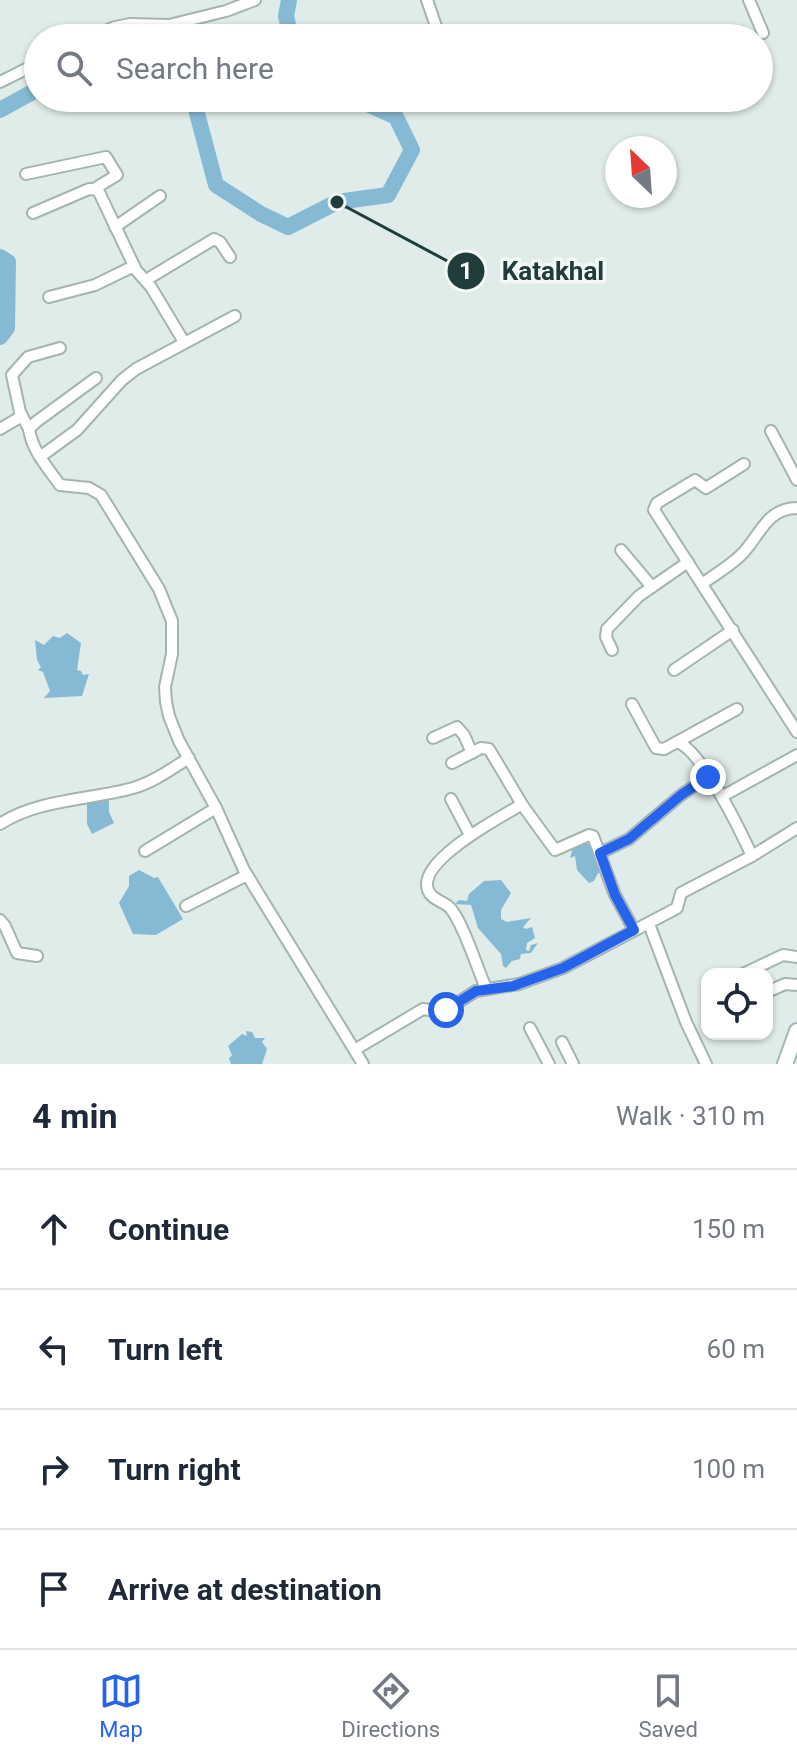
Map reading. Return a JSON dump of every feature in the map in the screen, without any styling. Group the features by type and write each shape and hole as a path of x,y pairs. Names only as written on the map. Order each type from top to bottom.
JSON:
{"street":[{"path":"172,24 203,14 226,11 255,0"},
{"path":"427,0 435,24"},
{"path":"749,0 759,24"},
{"path":"0,82 24,70"},
{"path":"26,174 106,157 117,175 94,189 33,213"},
{"path":"94,189 101,193 134,266 184,342"},
{"path":"115,227 160,196"},
{"path":"146,280 214,239 220,242 230,257"},
{"path":"49,297 95,285 134,266"},
{"path":"40,457 77,430 122,380 184,342 235,316"},
{"path":"60,348 28,357 12,375 30,438 60,485 89,488 101,495 159,589 172,621 172,654 165,687 167,709 247,875 363,1064"},
{"path":"29,429 96,378"},
{"path":"0,429 22,416"},
{"path":"771,431 797,480"},
{"path":"744,464 706,488 695,480 654,506 658,517 797,732"},
{"path":"703,583 742,554 770,518 797,508"},
{"path":"621,550 652,587"},
{"path":"612,650 606,637 607,629 634,600 688,562"},
{"path":"674,670 733,630"},
{"path":"632,704 656,748 664,749 737,709"},
{"path":"433,738 457,727 472,753"},
{"path":"677,742 688,748 723,796 752,856"},
{"path":"452,763 481,748 489,749 523,806 555,850 593,836 615,895 634,930"},
{"path":"723,796 797,755"},
{"path":"0,823 42,807 134,788 151,782 189,758"},
{"path":"600,853 629,839 681,795 708,777"},
{"path":"451,799 470,835"},
{"path":"486,988 454,914 446,904 429,894 426,885 430,874 452,849 470,835 523,806"},
{"path":"145,851 216,808"},
{"path":"356,1049 423,1009 443,1012 464,997 486,988 513,986 563,968 680,906 681,893 752,856 797,828"},
{"path":"186,906 247,875"},
{"path":"0,920 17,953 37,956"},
{"path":"649,924 686,1022 706,1064"},
{"path":"756,968 783,955 797,957"},
{"path":"773,990 794,984"},
{"path":"530,1028 549,1064"},
{"path":"785,1064 797,1031"},
{"path":"562,1042 573,1064"}],"water":[{"path":"67,633 81,643 77,670 83,675 89,674 82,696 44,698 50,691 43,672 38,670 41,667 35,640 44,645 53,636 60,638"},
{"path":"97,796 109,801 109,812 114,823 92,834 87,824 87,799"},
{"path":"584,843 594,845 598,866 604,873 598,873 589,883 577,870 575,856 570,858 573,847"},
{"path":"139,870 158,877 183,919 156,935 133,934 119,903 129,886 129,876"},
{"path":"501,880 511,893 501,910 501,919 507,922 531,918 523,927 532,927 535,938 527,943 526,950 538,943 531,953 521,954 520,959 512,961 506,968 501,954 478,928 471,905 455,904 459,900 467,901 469,894 484,881"},
{"path":"246,1031 252,1032 255,1038 265,1038 262,1042 267,1049 262,1064 231,1064 229,1058 232,1055 228,1046 242,1034 247,1036"}],"waterway":[{"path":"288,24 289,0"},
{"path":"0,110 24,97"},
{"path":"197,112 216,185 288,227 337,202 388,195 412,150 396,117 385,112"},
{"path":"0,257 8,262 7,328 0,337"}],"place":[{"name":"Katakhal","path":"337,202"}],"route":[{"path":"446,1010 476,991 513,986 563,968 634,930 615,895 600,853 629,839 681,795 708,777"}]}
